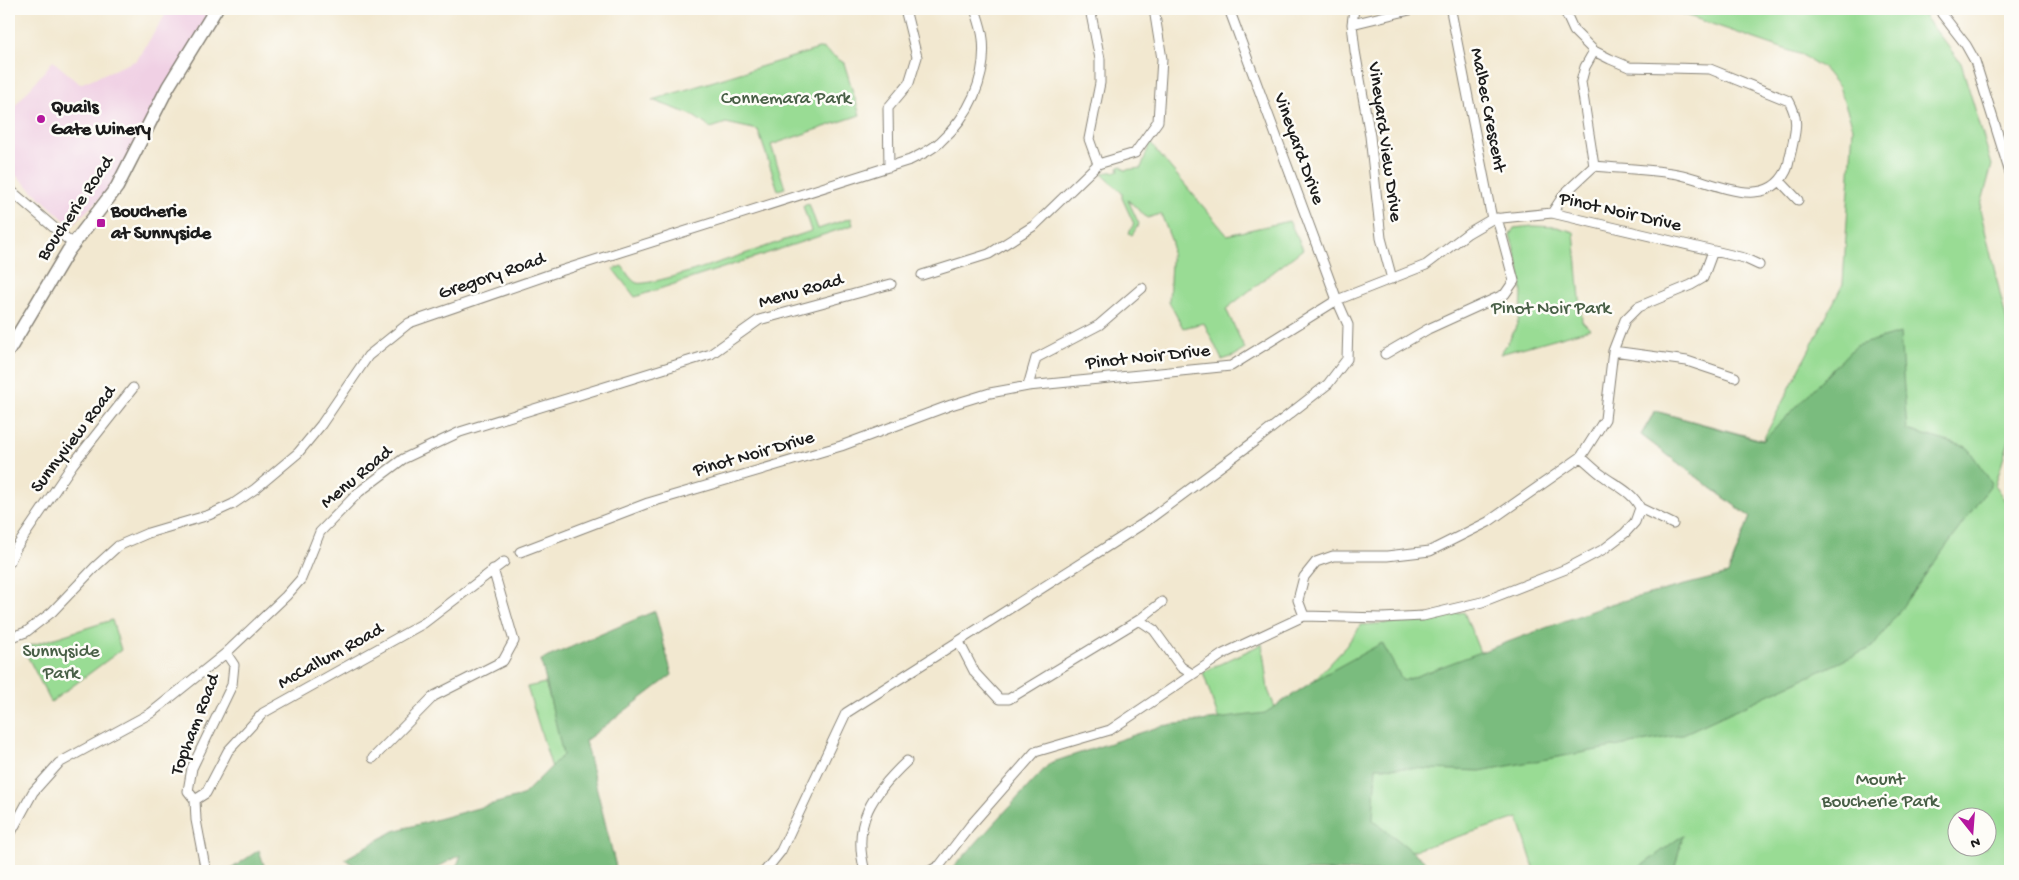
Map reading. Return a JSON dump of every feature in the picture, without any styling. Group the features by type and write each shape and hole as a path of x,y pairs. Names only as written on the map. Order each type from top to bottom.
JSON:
{"main road":[{"name":"Boucherie Road","path":"9,350 73,244 117,187 168,87 216,9"}],"street":[{"path":"889,166 888,108 909,83 917,57 905,9"},
{"name":"Gregory Road","path":"9,638 26,632 52,612 118,546 148,533 209,515 233,504 255,489 298,453 321,425 368,356 409,323 550,274 910,160 938,144 957,125 973,100 983,64 983,37 975,9"},
{"path":"1090,9 1100,59 1100,83 1089,139 1098,164"},
{"path":"922,275 989,254 1035,225 1098,164 1135,153 1158,122 1162,59 1154,9"},
{"name":"Vineyard Drive","path":"765,871 781,852 846,713 1144,522 1259,438 1328,384 1347,359 1348,325 1336,300 1229,9"},
{"name":"Vineyard View Drive","path":"1354,9 1352,24 1354,51 1370,136 1381,238 1392,279"},
{"path":"1352,24 1414,9"},
{"name":"Malbec Crescent","path":"1385,354 1428,329 1505,294 1514,281 1494,219 1449,9"},
{"path":"1552,213 1565,193 1594,166 1681,175 1740,192 1757,193 1780,181 1787,170 1797,122 1795,111 1789,101 1710,68 1629,66 1594,51 1574,31 1564,9"},
{"path":"1940,9 1975,61 2010,174"},
{"path":"1594,51 1585,67 1581,82 1594,166"},
{"path":"1780,181 1798,200"},
{"path":"9,189 73,244"},
{"name":"Pinot Noir Drive","path":"520,552 648,502 841,446 951,405 990,393 1028,386 1231,366 1336,300 1426,265 1468,232 1494,219 1552,213 1744,258 1759,265"},
{"path":"1304,616 1298,600 1304,577 1316,562 1333,556 1387,556 1430,551 1488,522 1582,456 1605,419 1613,351 1625,320 1638,307 1692,285 1704,278 1712,251"},
{"name":"Menu Road","path":"9,836 33,792 59,763 151,713 226,653 286,596 301,579 320,532 359,492 403,458 460,432 711,354 759,320 891,284"},
{"path":"1028,386 1036,358 1099,325 1142,288"},
{"path":"1613,351 1687,361 1734,378"},
{"name":"Sunnyview Road","path":"9,563 16,548 73,464 133,388"},
{"path":"1582,456 1602,476 1623,489 1638,503 1640,508 1673,524"},
{"path":"930,871 940,865 970,826 1035,752 1110,730 1224,654 1304,616 1382,618 1423,616 1482,602 1566,569 1604,549 1630,528 1635,522 1640,508"},
{"name":"McCallum Road","path":"195,800 206,793 228,750 263,714 424,623 504,562"},
{"path":"373,758 434,696 503,661 514,640 494,569"},
{"path":"959,642 975,672 999,699 1008,699 1139,620 1162,602"},
{"path":"1139,620 1154,630 1181,667 1192,674"},
{"name":"Topham Road","path":"206,868 196,820 195,800 188,791 192,768 232,684 234,665 226,653"},
{"path":"865,871 860,855 861,831 870,803 886,780 907,761"}],"shaded area":[{"name":"Quails Gate Winery","path":"169,9 217,9 111,188 71,226 9,169 9,113 53,61 80,84 137,60"}],"green space":[{"name":"Mount Boucherie Park","path":"1668,9 1919,9 1961,63 1992,165 1980,209 2010,335 2010,437 1995,486 2010,508 2010,871 1535,871 1518,818 1347,871 1224,736 1203,672 1262,644 1268,690 1279,717 1346,646 1361,625 1416,621 1464,612 1481,655 1728,574 1750,517 1641,435 1655,411 1763,440 1843,284 1853,127 1839,87 1823,68 1802,55"},
{"name":"Connemara Park","path":"822,48 844,63 860,115 771,145 785,188 778,190 758,130 726,123 711,128 692,115 652,100"},
{"path":"1150,143 1227,235 1289,221 1303,249 1226,309 1245,349 1234,356 1222,360 1204,323 1183,328 1169,302 1172,242 1161,214 1147,218 1128,200 1139,224 1132,235 1129,233 1134,224 1122,198 1122,193 1101,173 1119,171 1118,167 1122,166 1124,170 1141,168"},
{"path":"809,204 818,229 851,218 853,225 635,297 613,269 622,266 635,282 648,283 721,262 811,231 803,206"},
{"name":"Pinot Noir Park","path":"1533,226 1557,227 1574,232 1582,321 1590,329 1500,354 1517,325 1522,296 1519,267 1510,235 1514,228"},
{"path":"1900,333 1907,430 1967,447 1992,483 1873,647 1681,735 1480,771 1376,767 1373,820 1437,871 950,871 1050,763 1161,726 1265,713 1318,678 1382,643 1403,681 1610,604 1728,574 1750,517 1641,435 1655,411 1763,441 1855,346"},
{"path":"655,611 672,675 585,741 617,871 455,871 461,855 430,871 362,871 345,859 394,831 522,796 563,755 541,660"},
{"name":"Sunnyside Park","path":"112,620 121,650 51,702 23,648"},
{"path":"545,683 578,789 560,794 527,687"},
{"path":"1683,835 1674,871 1639,871 1640,867"},
{"path":"259,850 266,871 228,871"}],"place":[{"name":"Quails Gate Winery","path":"41,119"},
{"name":"Boucherie at Sunnyside","path":"101,223"}]}
